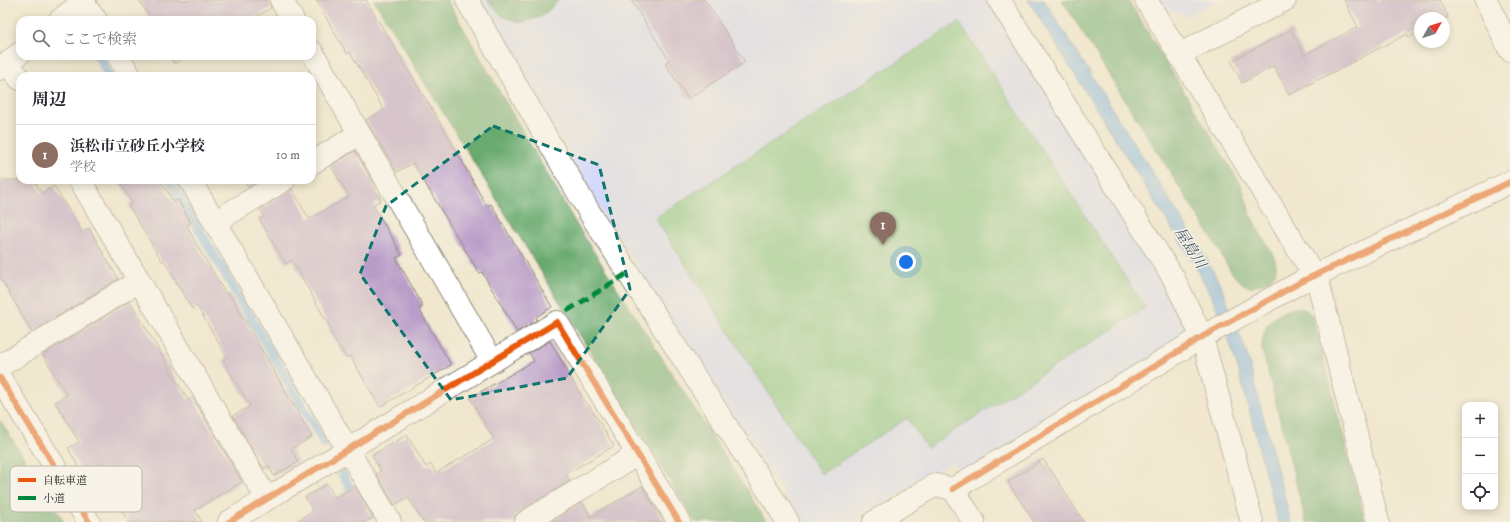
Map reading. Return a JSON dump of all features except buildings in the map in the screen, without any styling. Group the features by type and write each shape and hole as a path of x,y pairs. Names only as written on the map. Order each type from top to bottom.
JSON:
{"street":[{"path":"281,0 291,16"},
{"path":"467,0 591,215 788,522"},
{"path":"999,0 1173,277 1207,335 1252,522"},
{"path":"1146,0 1318,282 1378,522"},
{"path":"1180,54 1285,0"},
{"path":"1486,0 1510,50"},
{"path":"65,16 84,1 93,16"},
{"path":"316,59 492,362"},
{"path":"120,60 128,72"},
{"path":"316,161 359,134"},
{"path":"874,522 935,485 953,489 1207,335 1314,276 1510,182"},
{"path":"82,184 267,499"},
{"path":"192,184 390,522"},
{"path":"215,222 277,184"},
{"path":"0,366 139,281"},
{"path":"229,522 557,322 679,522"},
{"path":"0,378 55,466"},
{"path":"526,522 638,454"},
{"path":"953,489 974,522"},
{"path":"84,512 90,522"}],"highlighted area":[{"path":"493,126 599,165 630,289 567,378 451,400 360,274 386,206"}],"shaded area":[{"path":"480,0 989,0 1166,281 1192,334 961,474 953,461 853,522 802,522 600,209"},
{"path":"1159,0 1217,0 1187,16 1165,9"}],"green space":[{"path":"374,0 447,0 576,224 767,522 695,522"},
{"path":"487,0 559,0 543,16 521,23 502,16"},
{"path":"1062,0 1128,0 1241,185 1253,220 1271,250 1275,260 1276,268 1273,276 1265,282 1250,287 1235,277"},
{"path":"959,22 1145,308 927,448 907,418 821,474 655,218"},
{"path":"1298,307 1308,311 1314,321 1365,522 1306,522 1262,349 1264,333 1271,320 1282,312"},
{"path":"0,420 29,466 10,466 10,512 58,512 64,522 0,522"}],"water":[{"name":"屋島川","path":"1028,0 1044,0 1206,258 1222,288 1246,351 1291,522 1278,522 1232,349 1224,325 1210,294 1194,264"}],"waterway":[{"path":"100,60 107,72"},
{"path":"172,184 324,443"},
{"path":"342,474 356,499"}],"marked path":[{"path":"567,311 628,273"}],"cycle path":[{"path":"953,489 1202,337 1301,282 1510,182"},
{"path":"229,522 557,322 679,522"},
{"path":"0,378 54,466"},
{"path":"83,512 89,522"}],"place":[{"name":"浜松市立砂丘小学校","path":"883,245"}]}
